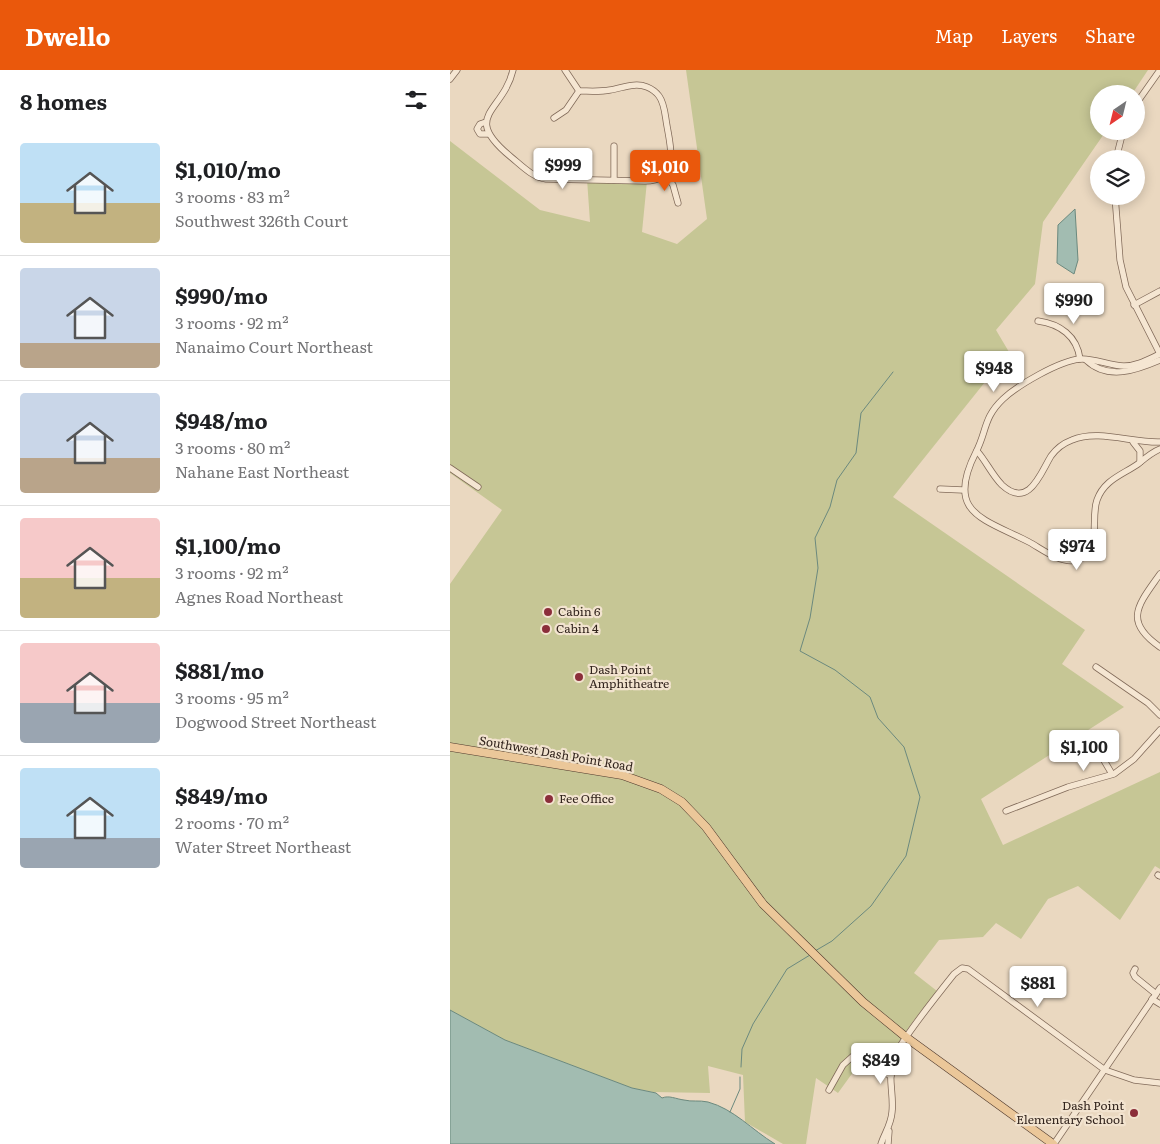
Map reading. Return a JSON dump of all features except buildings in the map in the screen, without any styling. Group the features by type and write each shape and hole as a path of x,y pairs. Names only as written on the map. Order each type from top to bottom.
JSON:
{"main road":[{"name":"Southwest Dash Point Road","path":"450,747 593,769 622,775 661,789 693,812 758,898 863,1002 907,1038 1051,1143"}],"street":[{"path":"450,79 457,70"},
{"path":"513,70 508,86 491,109 487,128 482,134 478,130 479,125 487,128 498,146 540,178 653,180 666,175 671,162 672,151 664,106 658,94 636,84 609,90 579,91"},
{"path":"565,70 579,91"},
{"path":"1145,91 1160,70"},
{"path":"554,118 566,110 579,91"},
{"path":"614,146 614,180"},
{"path":"666,175 673,185 678,203"},
{"path":"1116,205 1121,269 1134,305 1160,354 1139,363 1125,366 1083,360 1062,365 1032,380 1003,399 987,419 977,451 967,469 963,490 970,507 980,518 1053,556 1075,561 1088,554 1093,545 1094,511 1099,494 1114,478 1160,449"},
{"path":"1134,305 1160,291"},
{"path":"1038,321 1055,325 1069,334 1083,360 1104,369 1124,372 1134,371 1160,360"},
{"path":"977,451 1002,485 1021,492 1031,488 1038,482 1051,457 1070,440 1093,436 1132,441 1160,442"},
{"path":"1132,441 1140,451 1140,462"},
{"path":"1150,442 1147,449 1152,453"},
{"path":"450,468 478,487"},
{"path":"940,489 963,490"},
{"path":"1160,574 1142,600 1137,616 1144,635 1160,647"},
{"path":"1096,667 1148,703 1160,715"},
{"path":"1006,811 1068,787 1112,774 1134,759 1160,730"},
{"path":"1096,747 1112,774"},
{"path":"888,1144 893,1097 890,1076 893,1058 954,974 963,968 1105,1070 1134,1080 1160,1083"},
{"path":"1134,969 1133,974 1135,977 1160,1004"},
{"path":"1051,1143 1105,1070 1115,1052 1160,988"},
{"path":"829,1090 843,1065 853,1056 890,1076"},
{"path":"881,1144 890,1129"}],"green space":[{"path":"686,70 1148,70 1138,85 1090,85 1090,140 1100,140 1093,150 1090,150 1090,154 1043,222 1035,284 996,330 1009,352 893,497 1085,630 1062,664 1124,707 981,799 1003,845 1160,772 1160,869 1155,866 1120,920 1078,886 1048,899 1021,939 996,923 983,937 939,940 914,973 937,991 901,1040 889,1074 858,1052 859,1064 838,1093 816,1078 806,1144 783,1144 745,1122 743,1075 708,1066 710,1093 653,1092 632,1088 505,1040 450,1010 450,584 502,510 450,473 450,141 540,210 590,222 587,179 647,181 642,232 677,244 707,219"}],"shaded area":[{"path":"1075,209 1078,260 1074,274 1057,263 1058,225"},
{"path":"450,1010 505,1040 632,1088 656,1093 662,1098 670,1097 687,1101 705,1101 717,1105 735,1115 775,1144 450,1144"}],"waterway":[{"path":"815,951 832,941 871,906 906,856 920,797 904,747 878,718 870,697 835,670 800,651 810,618 818,568 815,538 830,507 837,480 856,453 861,413 893,372"},
{"path":"741,1067 742,1049 753,1024 787,969 810,955"},
{"path":"730,1112 740,1089 740,1077"}],"place":[{"name":"Cabin 6","path":"548,612"},
{"name":"Cabin 4","path":"546,629"},
{"name":"Dash Point Amphitheatre","path":"579,677"},
{"name":"Fee Office","path":"549,799"},
{"name":"Dash Point Elementary School","path":"1134,1113"}]}
